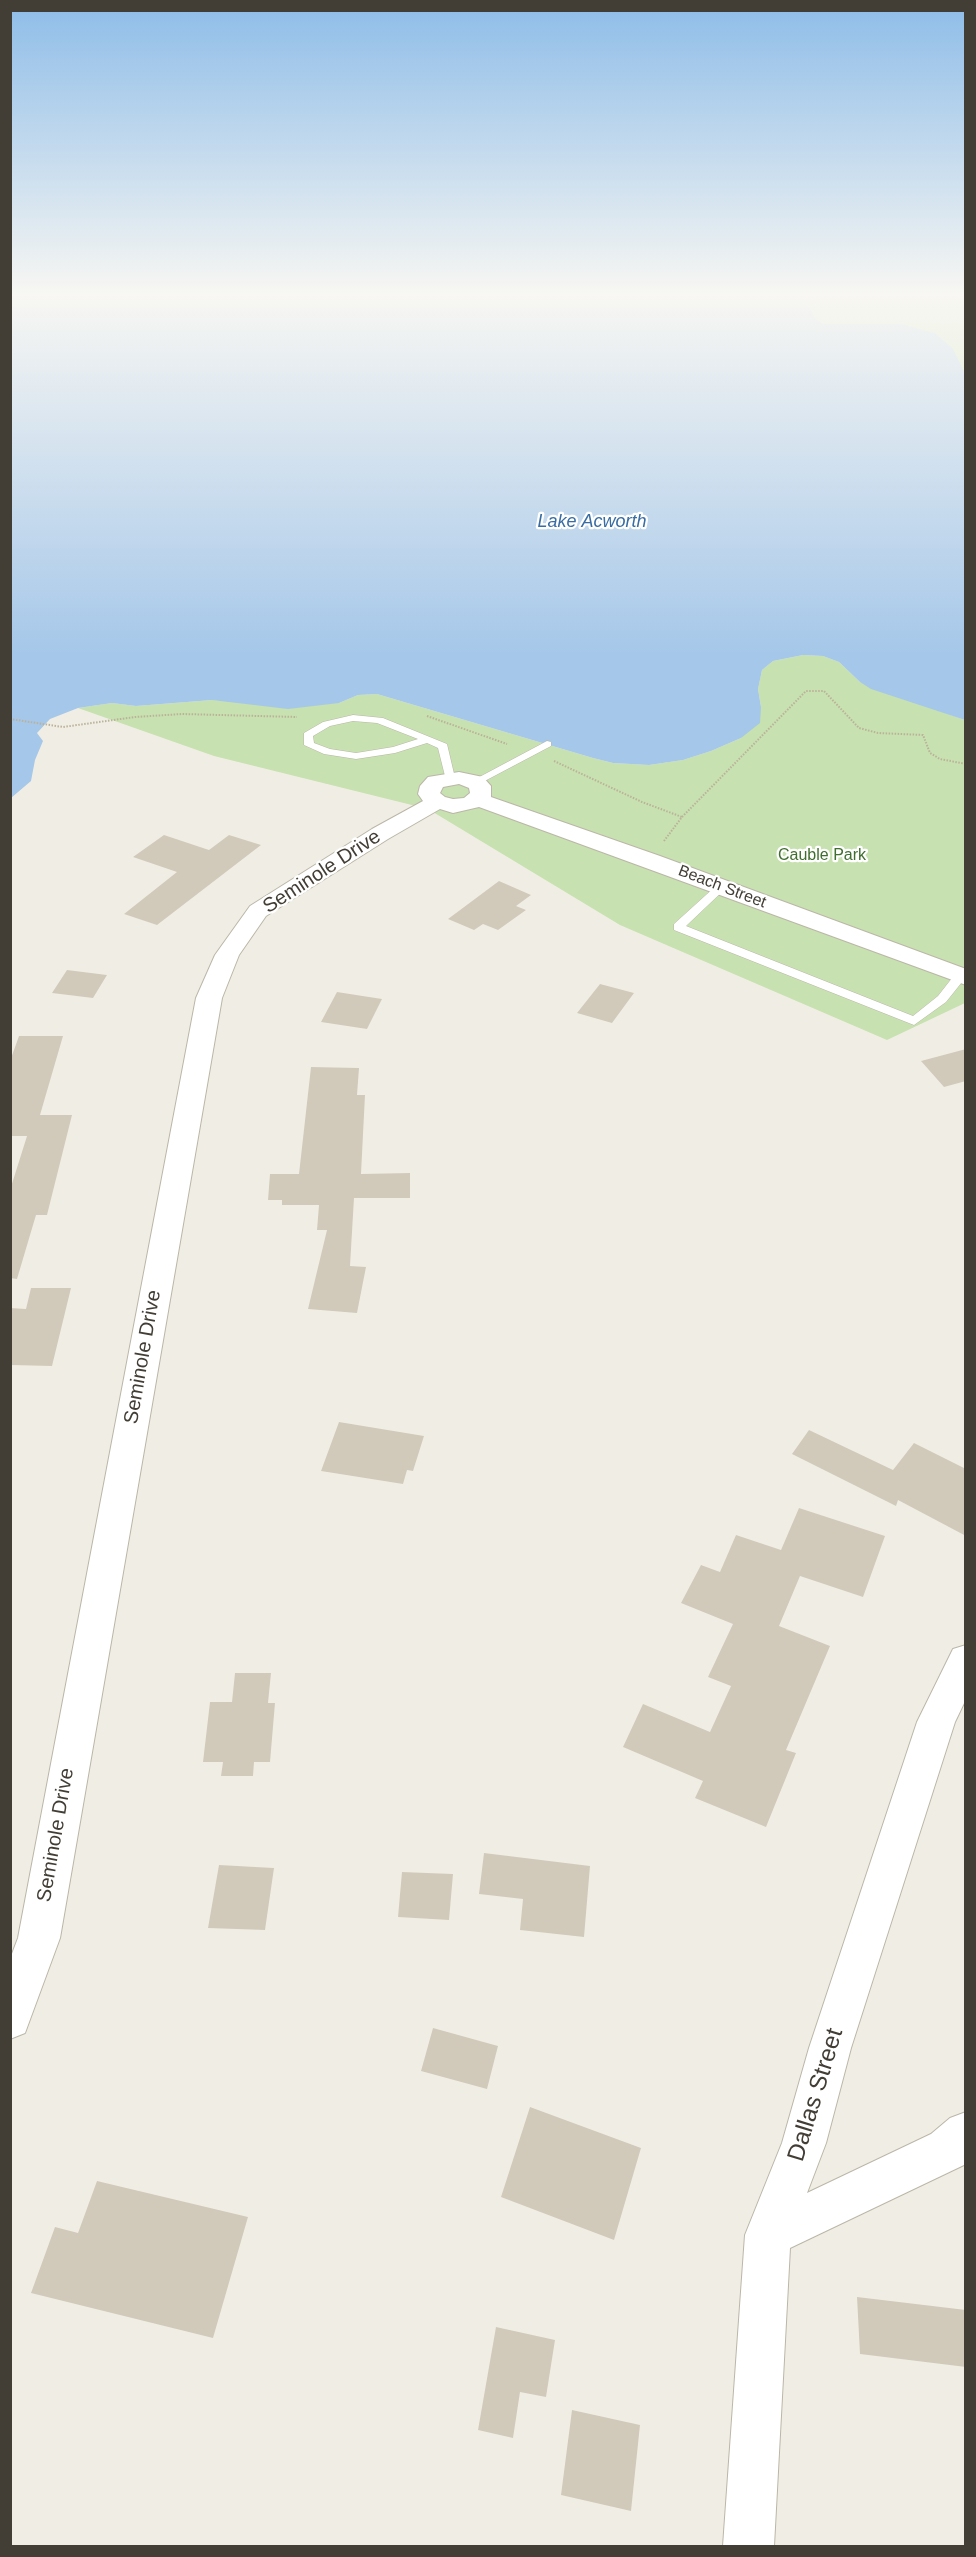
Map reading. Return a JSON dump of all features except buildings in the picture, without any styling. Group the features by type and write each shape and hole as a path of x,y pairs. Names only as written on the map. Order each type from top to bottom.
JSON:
{"street":[{"path":"444,790 453,806 476,791"},
{"name":"Seminole Drive","path":"10,2019 39,1938 208,998 227,955 258,911 380,834 444,790"},
{"name":"Beach Street","path":"476,791 652,861 963,977"},
{"name":"Dallas Street","path":"748,2547 768,2235 804,2143 830,2048 936,1722 966,1660"},
{"path":"768,2235 947,2150 966,2134"}],"lane":[{"path":"428,739 396,750 356,756 328,752 309,745 308,735 327,724 353,718 379,720 428,739 443,746 444,790"},
{"path":"476,791 547,744"},
{"path":"721,887 678,927 914,1021 942,999 963,977"}],"path":[{"path":"652,861 682,817 806,691 824,691 859,728 878,733 923,735 930,753 940,759 966,764"},
{"path":"10,719 63,728"}],"green space":[{"name":"Cauble Park","path":"803,655 823,656 839,662 860,682 965,720 965,1003 887,1040 620,925 428,809 214,756 78,708 112,703 136,706 212,700 339,703 358,695 377,694 593,758 613,763 649,765 683,760 741,738 761,707 758,689 762,670 773,661"}],"water":[{"name":"Lake Acworth","path":"11,416 966,416 965,720 871,689 839,662 823,656 803,655 773,661 762,670 758,689 761,707 760,723 741,738 683,760 649,765 613,763 593,758 377,694 358,695 339,703 288,709 212,700 136,706 112,703 78,708 50,719 37,733 43,741 35,760 31,781 11,798"}]}
